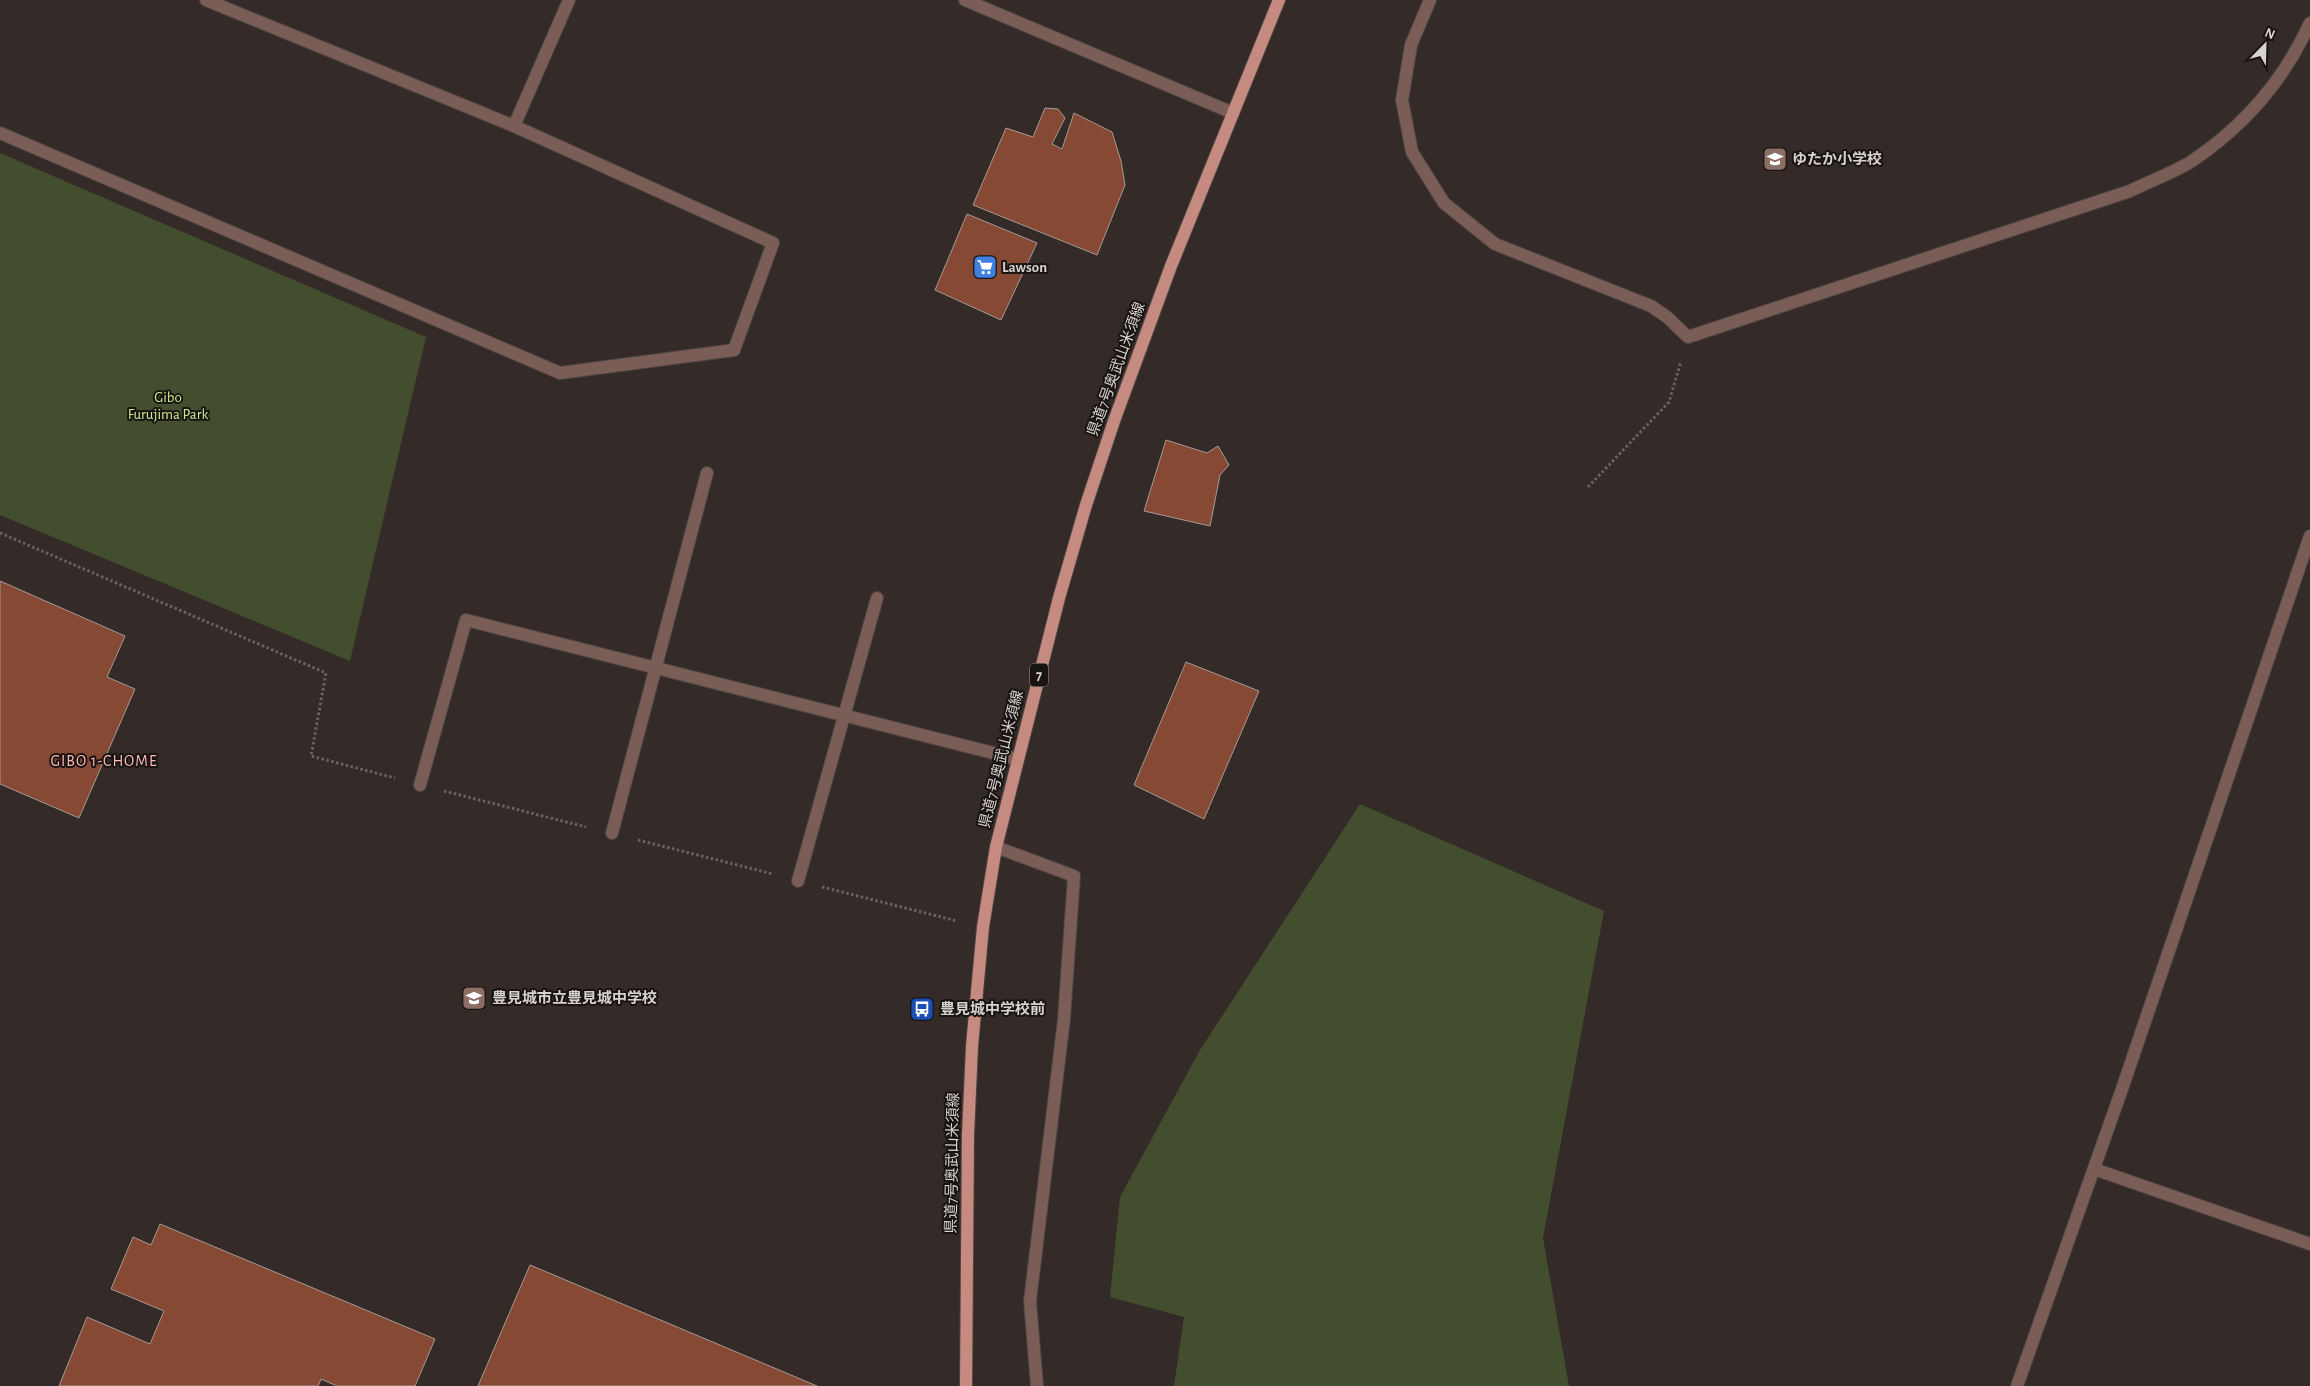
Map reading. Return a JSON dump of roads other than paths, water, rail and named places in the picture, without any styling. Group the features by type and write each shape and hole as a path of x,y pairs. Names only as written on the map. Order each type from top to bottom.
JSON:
{"main road":[{"name":"県道7号奥武山米須線","path":"966,1386 968,1135 975,997 983,927 996,847 1017,759 1086,505 1171,266 1279,0"}],"street":[{"path":"0,133 560,373 734,350 773,243 514,126 206,0"},
{"path":"514,126 570,0"},
{"path":"965,0 1233,113"},
{"path":"1430,0 1411,45 1402,100 1412,152 1444,203 1495,244 1651,306 1667,317 1688,337 2130,190 2190,162 2231,131 2273,88 2298,49 2310,23"},
{"path":"612,833 706,473"},
{"path":"2017,1386 2094,1169 2310,536"},
{"path":"798,880 877,598"},
{"path":"420,785 466,620 1017,759"},
{"path":"996,847 1074,876 1064,1019 1030,1301 1037,1386"},
{"path":"2094,1169 2310,1244"}],"place":[{"name":"ゆたか小学校","path":"1775,159"},
{"name":"Lawson","path":"985,267"},
{"name":"豊見城市立豊見城中学校","path":"474,998"},
{"name":"豊見城中学校前","path":"922,1009"}],"district":[{"name":"GIBO 1-CHOME","path":"104,760"}],"park label":[{"name":"Gibo Furujima Park","path":"168,406"}]}
